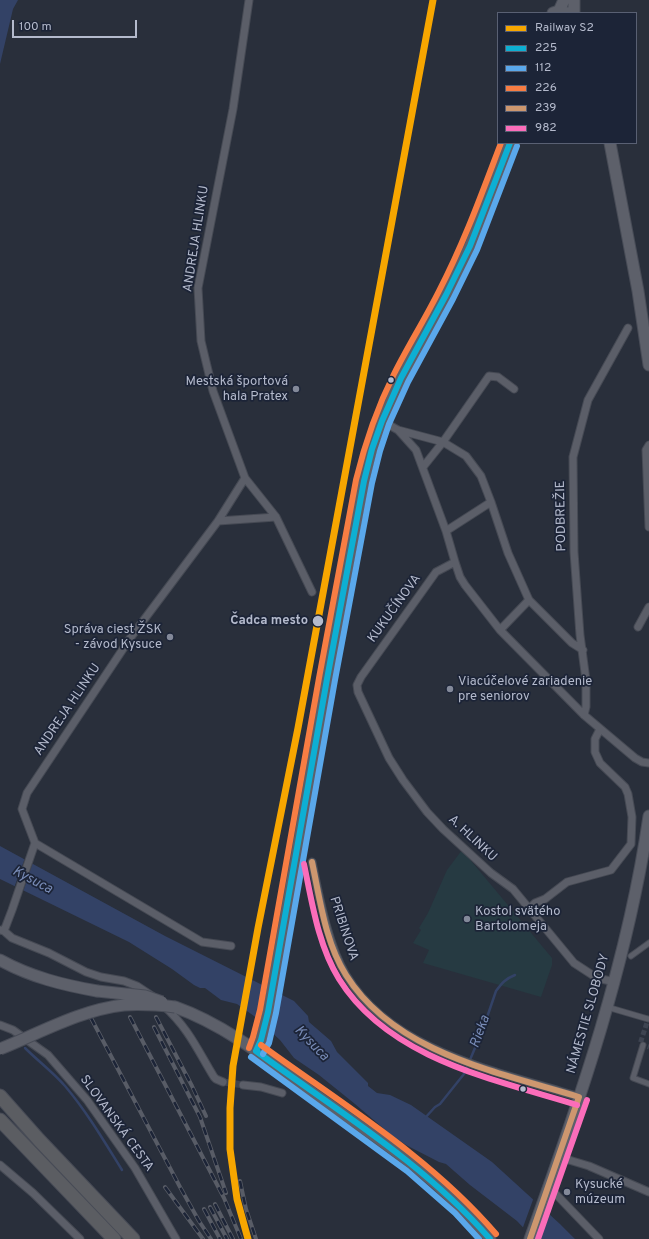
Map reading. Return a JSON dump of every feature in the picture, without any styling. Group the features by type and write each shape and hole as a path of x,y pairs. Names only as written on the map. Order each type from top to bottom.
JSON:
{"highway":[{"path":"0,1096 39,1140 133,1239"},
{"path":"0,1120 114,1239"}],"main road":[{"path":"560,12 564,0"},
{"path":"574,0 574,12"},
{"path":"256,1052 261,1040 268,1012 327,679 364,481 372,449 401,378 446,295 470,246 510,144"},
{"path":"610,144 638,291 649,365"},
{"name":"NÁMESTIE SLOBODY","path":"530,1239 579,1097 615,982 641,867 649,816"},
{"path":"0,960 32,975 53,982 98,991 145,996 175,1006 203,1018 235,1037 405,1158 450,1196 490,1239"},
{"path":"0,1049 60,1023 103,1009 142,1004 175,1006"}],"street":[{"name":"ANDREJA HLINKU","path":"249,0 233,110 198,288 201,341 213,391 245,478 276,517 312,592"},
{"name":"PODBREŽIE","path":"584,715 586,707 586,680 580,635 574,552 573,457 588,400 628,328"},
{"path":"424,467 489,376 498,377 514,389"},
{"path":"382,422 398,430 443,442 466,456 481,476 508,553 529,600 572,643 583,650"},
{"path":"398,430 416,450 424,467 460,577 465,585 500,630 584,715 635,758 642,762 649,763"},
{"path":"649,445 646,450 649,527"},
{"name":"ANDREJA HLINKU","path":"35,843 22,809 27,794 131,637 218,521 245,478"},
{"path":"446,531 491,502"},
{"path":"218,521 276,517"},
{"name":"KUKUČÍNOVA","path":"361,677 436,572 455,562"},
{"path":"500,630 529,600"},
{"path":"638,627 649,607"},
{"name":"A. HLINKU","path":"361,677 357,689 360,698 389,758 415,798 443,829 512,889 574,963 597,978 615,982"},
{"path":"531,910 535,903 545,899 567,882 611,870 631,844 632,817 628,794 625,787 619,780 600,763 595,752 595,739 600,729"},
{"path":"223,1082 214,1077 198,1047 181,1023 157,999 145,991 124,981 101,977 86,972 49,953 12,938 2,930 12,910 35,843 202,942 232,946"},
{"name":"PRIBINOVA","path":"312,862 336,954 346,974 359,994 377,1013 397,1028 425,1044 465,1061 579,1097"},
{"path":"631,956 649,943"},
{"path":"607,1007 648,1019"},
{"name":"SLOVANSKÁ CESTA","path":"0,1026 13,1030 48,1055 87,1100 135,1168 176,1239"},
{"path":"643,1045 634,1078 649,1084"},
{"path":"243,1085 282,1093"},
{"path":"559,1157 589,1166 649,1192"},
{"path":"0,1165 33,1193 80,1239"},
{"path":"548,1190 599,1239"}],"shaded area":[{"path":"462,850 552,958 552,965 541,997 423,963 429,950 413,943 421,930 419,928 428,913 447,870"}],"water":[{"path":"0,0 18,0 13,9 0,64"},
{"name":"Kysuca","path":"0,846 165,936 294,1001 308,1016 309,1022 331,1041 337,1052 368,1083 368,1086 377,1093 390,1095 411,1105 492,1162 575,1239 534,1239 517,1221 470,1185 446,1164 406,1145 390,1134 319,1075 294,1058 280,1040 254,1016 237,1004 221,1000 205,988 200,988 194,985 172,969 129,942 0,879"}],"pier":[{"path":"25,858 33,862 23,892 14,888"},
{"path":"534,1197 551,1212 540,1239 531,1239 522,1230"}],"waterway":[{"name":"Rieka","path":"425,1118 435,1107 440,1104 464,1074 483,1029 496,991 504,982 515,975"},
{"path":"25,1048 56,1076 81,1106 122,1170"}],"tunnel":[{"path":"649,1016 640,1044 649,1047"},
{"path":"223,1082 243,1085"}],"railway":[{"path":"130,1017 224,1198 241,1239"},
{"path":"156,1017 206,1116"},
{"path":"91,1018 180,1187 211,1239"},
{"path":"154,1027 200,1117 226,1193"},
{"path":"240,1181 246,1209 256,1239"},
{"path":"165,1187 203,1239"},
{"path":"215,1204 233,1239"},
{"path":"210,1207 227,1239"},
{"path":"204,1209 220,1239"}],"rail line":[{"name":"S2","path":"248,1239 237,1199 230,1149 230,1108 233,1066 258,928 298,728 433,0"}],"transit line":[{"name":"226","path":"249,1048 260,1010 356,480 367,439 394,374 457,255 501,144"},
{"name":"225","path":"256,1051 261,1040 268,1012 327,679 364,481 372,449 382,421 401,378 446,295 470,246 510,144"},
{"name":"112","path":"263,1054 269,1043 276,1013 335,680 372,483 380,451 389,424 408,382 453,299 477,250 517,146"},
{"name":"239","path":"312,862 324,920 333,949 346,975 367,1002 392,1023 420,1041 450,1056 482,1068 579,1097"},
{"name":"982","path":"304,864 321,938 332,966 339,979 360,1006 385,1029 414,1047 445,1062 511,1086 577,1105"},
{"name":"226","path":"261,1045 354,1110 414,1156 443,1180 496,1234"},
{"name":"225","path":"256,1051 348,1116 408,1162 437,1186 490,1239"},
{"name":"112","path":"251,1057 407,1171 455,1213 479,1239"},
{"name":"239","path":"530,1239 579,1097"},
{"name":"982","path":"538,1239 587,1100"}],"place":[{"name":"Mestská športová hala Pratex","path":"296,389"},
{"name":"Čadca mesto","path":"318,621"},
{"name":"Správa ciest ŽSK - závod Kysuce","path":"170,637"},
{"name":"Viacúčelové zariadenie pre seniorov","path":"450,689"},
{"name":"Kostol svätého Bartolomeja","path":"467,919"},
{"name":"Kysucké múzeum","path":"567,1192"}]}
